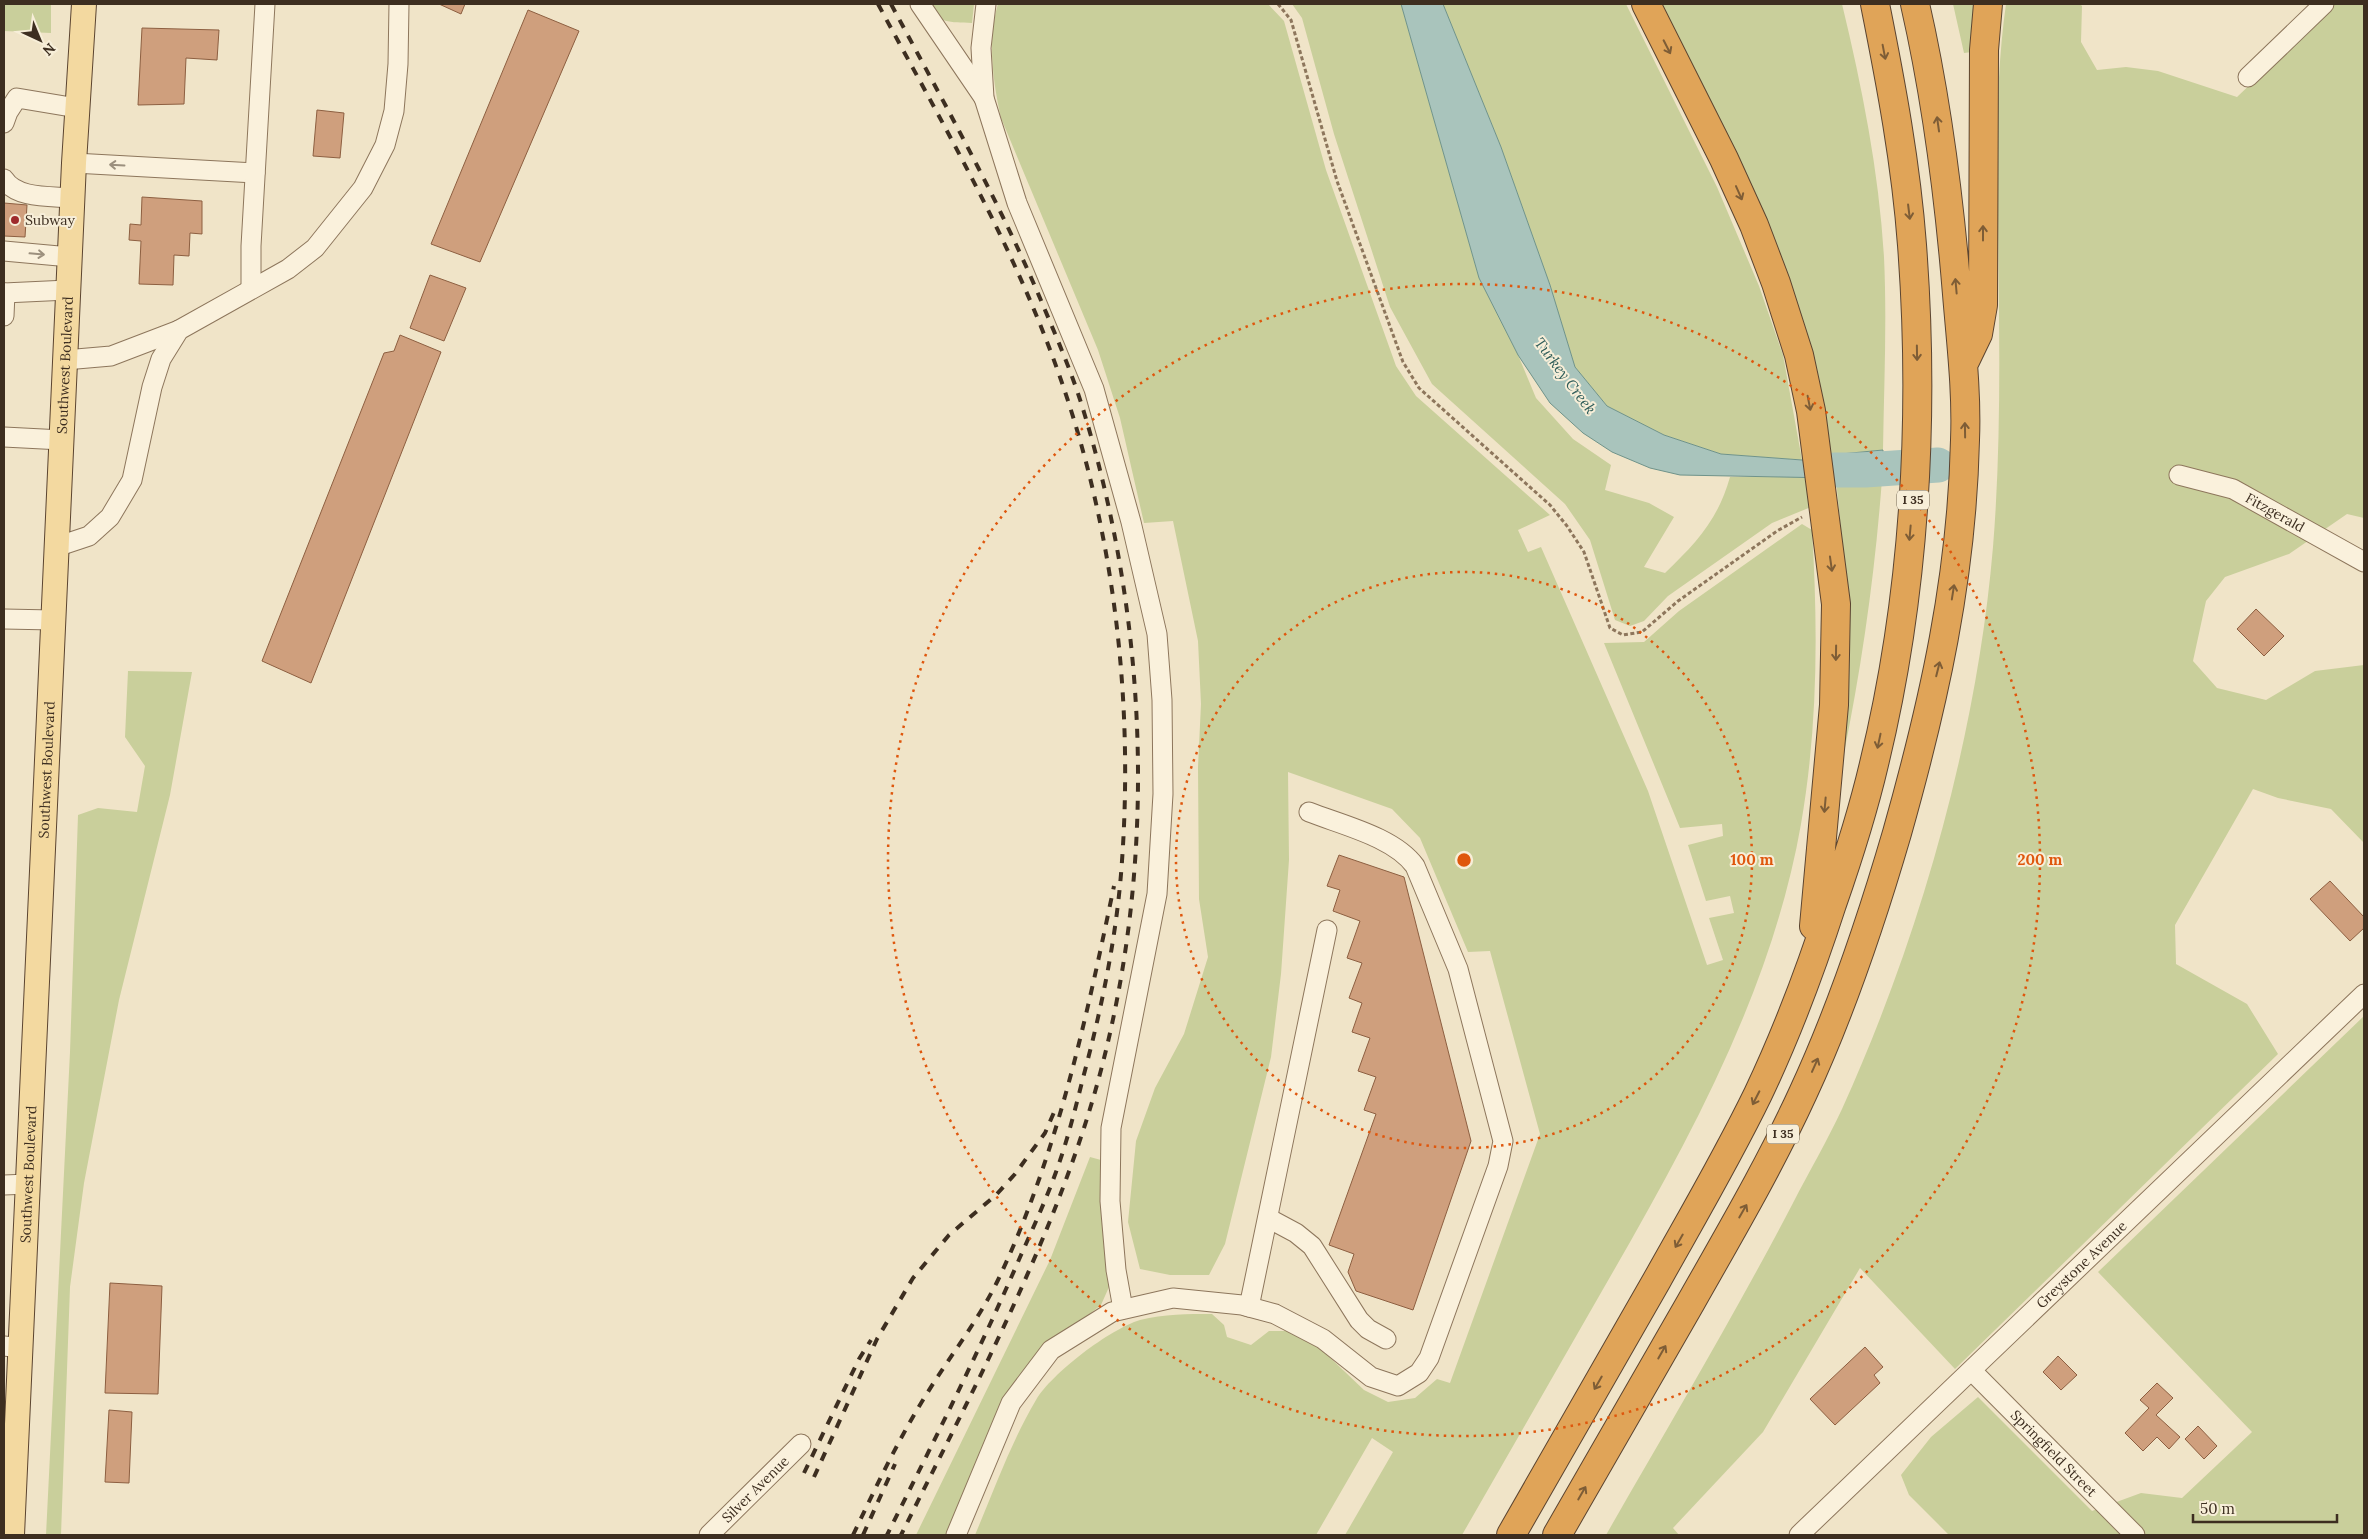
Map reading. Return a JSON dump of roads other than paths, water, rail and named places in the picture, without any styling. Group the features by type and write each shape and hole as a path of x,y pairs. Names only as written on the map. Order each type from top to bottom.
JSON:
{"highway":[{"path":"1646,4 1724,159 1754,225 1776,283 1800,356 1811,411 1836,604 1834,705 1810,973"},
{"name":"I 35","path":"1511,1535 1708,1190 1759,1092 1810,973 1854,838 1874,765 1889,694 1905,585 1914,493 1918,399 1916,305 1912,242 1903,162 1875,4"},
{"path":"1915,4 1935,98 1969,334"},
{"path":"1969,334 1983,305 1984,50 1988,4"},
{"name":"I 35","path":"1558,1535 1755,1190 1803,1094 1840,1008 1881,886 1913,774 1945,640 1957,563 1965,439 1964,364 1969,334"}],"main road":[{"name":"Southwest Boulevard","path":"12,1535 13,1347 29,1184 72,198 84,4"}],"street":[{"path":"251,289 250,246 265,4"},
{"path":"65,360 111,356 179,330 288,269 315,248 363,188 385,145 394,111 398,64 399,4"},
{"path":"920,4 984,98"},
{"path":"986,4 980,48 984,98 1017,203 1094,389 1131,522 1157,634 1162,700 1163,794 1157,894 1112,1128 1110,1201 1116,1270 1123,1309"},
{"path":"2248,77 2324,4"},
{"path":"4,123 10,98 77,108"},
{"path":"74,164 254,173"},
{"path":"4,179 8,186 19,192 72,198"},
{"path":"4,251 70,257"},
{"path":"4,316 4,293 68,290"},
{"path":"56,546 89,536 110,517 132,480 152,387 161,359 179,330"},
{"path":"4,438 62,440"},
{"name":"Fitzgerald","path":"2179,475 2233,489 2364,562"},
{"path":"4,619 53,620"},
{"path":"956,1535 1010,1403 1051,1350 1112,1312 1173,1298 1249,1307 1275,1314 1322,1339 1371,1377 1398,1386 1419,1373 1429,1358 1498,1166 1503,1140 1458,970 1415,866 1408,855 1390,844 1309,812"},
{"path":"1249,1307 1327,930"},
{"name":"Greystone Avenue","path":"1799,1535 2364,994"},
{"path":"4,1184 29,1184"},
{"path":"1268,1218 1296,1233 1312,1246 1359,1320 1368,1329 1386,1339"},
{"name":"Springfield Street","path":"1972,1371 2135,1535"},
{"name":"Silver Avenue","path":"709,1535 801,1444"}],"water":[{"path":"1401,4 1443,4 1501,147 1550,285 1575,367 1607,406 1664,435 1721,454 1802,460 1830,455 1883,450 1882,479 1680,475 1650,468 1612,452 1583,433 1550,403 1518,355 1479,278"}],"waterway":[{"name":"Turkey Creek","path":"1835,470 1938,465"}],"railway":[{"path":"878,4 971,176 1014,264 1052,355 1073,416 1090,478 1104,541 1114,604 1121,668 1125,733 1125,797 1120,889 1108,971 1067,1138 1048,1193 1005,1291 956,1396 887,1535"},
{"path":"891,4 972,155 1010,232 1055,335 1083,409 1106,497 1124,588 1134,679 1138,772 1135,864 1125,955 1107,1046 1082,1134 1064,1186 999,1338 901,1535"},
{"path":"853,1535 906,1429 990,1295 1019,1233 1037,1185 1068,1087 1081,1037 1114,886"},
{"path":"814,1477 877,1339 913,1278 949,1235 996,1195 1015,1174 1045,1133 1055,1110"},
{"path":"804,1473 859,1359 871,1340"},
{"path":"863,1535 895,1464"}],"place":[{"name":"Subway","path":"15,220"}]}
